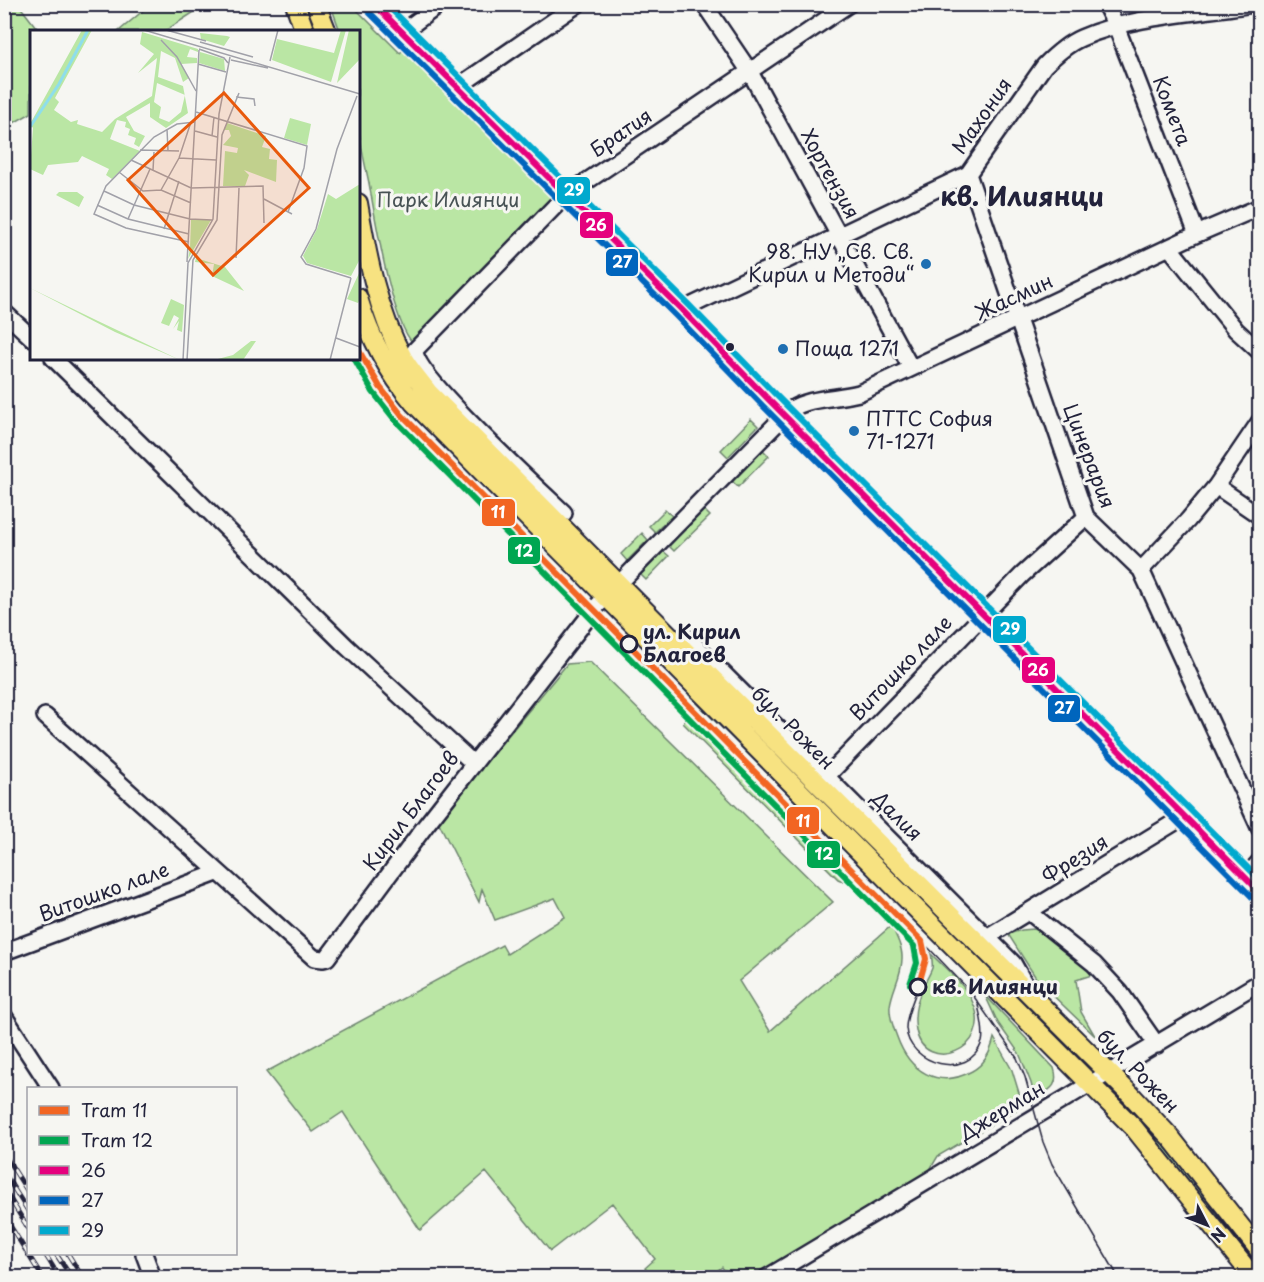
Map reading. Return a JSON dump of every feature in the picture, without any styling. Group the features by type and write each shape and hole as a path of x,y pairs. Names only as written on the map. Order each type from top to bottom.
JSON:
{"main road":[{"path":"295,4 304,30"},
{"path":"316,4 326,30"},
{"name":"бул. Рожен","path":"360,213 377,294 404,360 428,392 532,489 612,589 717,675 1034,999 1110,1072 1171,1138 1260,1251"},
{"name":"бул. Рожен","path":"360,304 379,353 404,391 435,425 612,589 1091,1083 1154,1152 1254,1278"}],"street":[{"path":"373,4 682,310 784,416 1260,893"},
{"path":"401,33 440,4"},
{"path":"456,88 578,4"},
{"name":"Хортензия","path":"704,4 750,72 911,368"},
{"name":"Братия","path":"532,489 448,398 418,361 415,350 565,196 849,4"},
{"name":"Комета","path":"1104,4 1116,26 1197,234"},
{"name":"Махония","path":"682,310 968,174 1029,86 1056,54 1079,38 1116,26 1254,4"},
{"name":"Цинерария","path":"968,174 1086,517 1141,570 1260,829"},
{"name":"Жасмин","path":"784,416 805,403 859,393 1197,234 1260,207"},
{"path":"1169,248 1236,330 1260,352"},
{"path":"4,312 30,336"},
{"path":"55,360 347,647 474,764"},
{"name":"Кирил Благоев","path":"45,716 217,873 314,958 323,960 327,958 474,764 612,589 784,416"},
{"path":"1141,570 1216,486 1260,422"},
{"path":"1216,486 1260,516"},
{"path":"532,489 564,513"},
{"name":"Витошко лале","path":"827,776 1022,575 1086,517"},
{"name":"Далия","path":"689,639 717,675 827,776 1013,963 1034,999"},
{"name":"Фрезия","path":"987,937 1185,816"},
{"path":"1245,878 1260,861"},
{"name":"Витошко лале","path":"4,952 217,873"},
{"path":"1029,912 1094,964 1120,992 1157,1045"},
{"name":"Джерман","path":"766,1278 1260,982"},
{"path":"4,1016 50,1087"},
{"path":"144,1255 153,1278"}],"green space":[{"path":"5,4 19,5 38,30 30,30 30,114 5,128"},
{"path":"151,4 205,4 167,30 120,30"},
{"name":"Парк Илиянци","path":"352,5 400,53 405,48 555,198 413,343 405,331 391,291 361,146 360,30 340,30 331,6"},
{"path":"751,419 758,426 728,457 721,450"},
{"path":"762,449 769,456 738,487 731,480"},
{"path":"703,509 710,516 674,551 667,544"},
{"path":"665,510 672,516 655,532 649,526"},
{"path":"642,533 648,540 627,561 621,554"},
{"path":"662,550 669,556 646,580 639,573"},
{"path":"633,608 1078,1054 1074,1058 837,820"},
{"path":"590,662 833,902 739,981 770,1031 891,926 900,944 902,956 901,969 891,1000 890,1014 902,1049 909,1059 917,1068 936,1078 960,1076 972,1071 984,1061 994,1038 1012,1070 1023,1106 938,1156 928,1173 754,1277 729,1277 722,1267 709,1277 652,1278 645,1268 655,1259 612,1203 550,1251 486,1172 420,1230 343,1112 313,1132 266,1072 502,945 507,954 565,917 555,898 495,920 482,889 479,902 438,821 567,664"},
{"path":"654,676 868,891 838,879 683,723 689,716 652,679"},
{"path":"692,692 929,929 924,930 689,695"},
{"path":"1034,929 1044,933 1095,974 1076,980 1081,1012 1095,1036 1038,981 1008,934"},
{"path":"931,954 955,977 970,996 977,1020 974,1034 967,1044 956,1051 943,1054 931,1052 922,1044 915,1024 918,1001 932,968"},
{"path":"985,995 1054,1068 1056,1080 1054,1084 1035,1099 1019,1053 998,1023"},
{"path":"1128,1104 1175,1156 1259,1263 1259,1272 1125,1107"}],"tram line":[{"name":"11","path":"360,352 380,387 401,414 922,941 926,959 918,987"},
{"name":"12","path":"355,360 373,392 395,420 914,946 917,963 910,984"},
{"path":"922,941 970,991 1017,1058 1052,1164 1119,1278"},
{"path":"916,992 906,1023 909,1041 927,1059 940,1064 965,1061 975,1054 983,1037 978,1005"}],"railway":[{"path":"4,1154 27,1190"},
{"path":"4,1173 27,1209"},
{"path":"4,1189 27,1226"},
{"path":"4,1216 27,1253"},
{"path":"29,1255 43,1278"},
{"path":"46,1255 60,1278"},
{"path":"57,1255 72,1278"},
{"path":"69,1255 83,1278"}],"transit line":[{"name":"26","path":"374,4 682,310 1260,892"},
{"name":"29","path":"386,4 688,304 1260,880"},
{"name":"27","path":"367,10 676,316 1254,899"}],"place":[{"name":"98. НУ „Св. Св. Кирил и Методи“","path":"926,264"},
{"name":"Поща 1271","path":"783,349"},
{"name":"ПТТС София 71-1271","path":"854,431"},
{"name":"ул. Кирил Благоев","path":"629,644"},
{"name":"кв. Илиянци","path":"918,987"}],"district":[{"name":"кв. Илиянци","path":"1022,197"}]}
